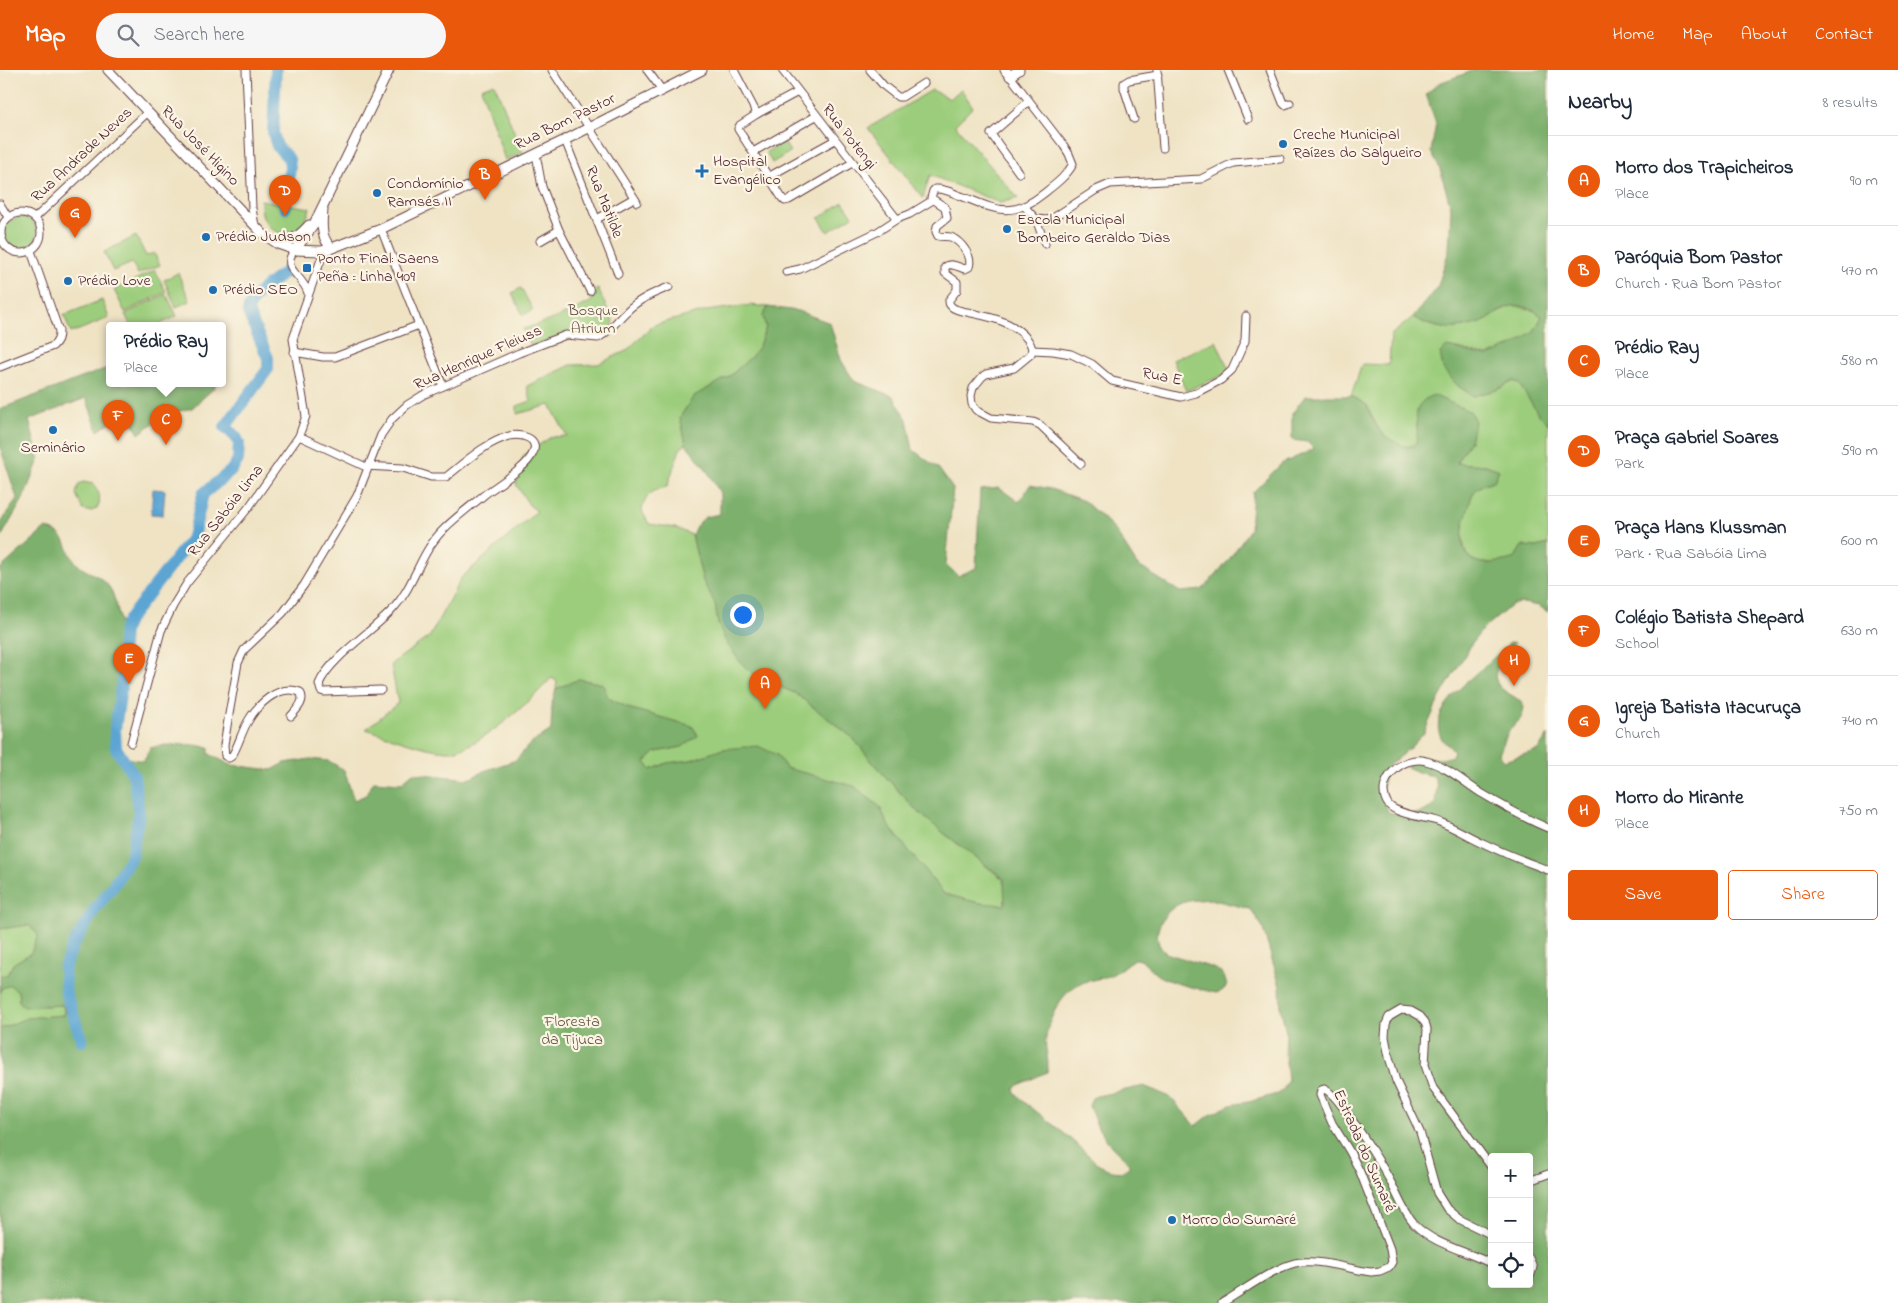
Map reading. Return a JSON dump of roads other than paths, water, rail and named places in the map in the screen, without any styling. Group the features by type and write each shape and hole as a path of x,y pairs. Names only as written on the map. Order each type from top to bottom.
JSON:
{"street":[{"name":"Rua José Higino","path":"108,70 255,226 273,241"},
{"path":"246,70 252,208 255,226"},
{"path":"308,293 304,282 292,270 288,262 289,257 313,226 389,70"},
{"path":"552,70 636,200 597,219"},
{"path":"647,70 662,90"},
{"name":"Rua Bom Pastor","path":"273,241 295,250 328,250 381,230 590,128 702,70"},
{"path":"734,70 757,114"},
{"name":"Rua Potengi","path":"782,70 896,219"},
{"path":"870,70 884,86 898,97 902,97 924,83"},
{"path":"933,200 931,198 933,191 940,189 999,210 1009,211 1037,199 1054,185 1072,164 1064,146 1007,73 1019,70"},
{"path":"1228,70 1248,119"},
{"path":"1270,70 1283,103 1285,105 1290,103"},
{"path":"1134,119 1124,83 1157,73 1163,148"},
{"path":"798,92 738,126 738,129 782,198 785,201 789,200 852,163"},
{"path":"1019,174 991,134 1029,101"},
{"name":"Rua Andrade Neves","path":"35,218 148,112"},
{"path":"753,152 816,116"},
{"name":"Rua Matilde","path":"565,140 618,274"},
{"path":"768,177 835,140"},
{"path":"536,154 542,187 560,230 590,291"},
{"path":"1036,219 1047,220 1053,218 1096,190 1110,184 1201,179 1233,163 1280,159"},
{"path":"786,272 800,269 868,237 896,219 910,214 933,200"},
{"path":"933,200 943,204 947,210 947,218 936,228 937,235 940,237 951,237 967,252 970,260 969,267 965,269 954,265 945,267 945,273 957,282 956,290 949,300 950,305 961,311 998,320 1016,328 1029,342 1032,350 1028,358 1014,368 986,374 978,380 971,396 972,404 976,410 996,420 1032,422 1040,425 1081,464"},
{"path":"273,241 282,242 295,238 311,221 324,202"},
{"path":"324,202 323,234 328,250"},
{"path":"0,204 8,217"},
{"path":"1024,206 1036,219 1045,244"},
{"path":"22,214 35,218 40,223 41,236 37,246 31,251 25,254 18,253 1,241 2,229 8,217 22,214"},
{"path":"381,230 443,386"},
{"path":"540,242 560,230"},
{"name":"Rua Sabóia Lima","path":"131,743 161,632 173,606 187,583 249,507 299,436 306,416 293,339 308,293 328,250"},
{"path":"0,366 53,346 58,341 59,331 56,320 31,251"},
{"name":"Rua Henrique Fleiuss","path":"291,716 301,702 302,695 300,692 287,690 268,698 246,724 232,756 230,758 225,756 224,745 238,663 244,650 294,600 346,517 370,466 381,435 392,419 407,405 423,395 519,353 566,335 598,338 609,330 629,309 649,295 669,287"},
{"name":"Rua E","path":"1032,350 1053,350 1071,354 1092,364 1112,381 1181,397 1221,380 1232,370 1245,341 1246,316"},
{"path":"294,352 334,357 419,325"},
{"path":"299,436 364,466 403,468 432,478 446,477 490,443 516,435 526,436 534,441 535,446 530,457 520,468 443,530 427,548 411,586 394,609 344,655 322,678 319,684 321,691 324,692 381,690"},
{"path":"1548,828 1511,811 1454,774 1427,761 1418,759 1408,761 1390,773 1386,781 1387,803 1394,810 1438,821 1484,844 1548,870"},
{"path":"1488,1163 1433,1088 1425,1065 1427,1029 1425,1022 1420,1016 1411,1011 1401,1010 1390,1017 1386,1024 1385,1037 1396,1081 1420,1132 1437,1193 1447,1209 1459,1219 1488,1233"},
{"name":"Estrada do Sumaré","path":"1222,1303 1276,1270 1292,1263 1314,1262 1380,1272 1389,1267 1392,1262 1390,1249 1368,1190 1350,1152 1332,1123 1320,1095 1321,1090 1324,1089 1333,1095 1361,1134 1388,1178 1404,1211 1414,1224 1427,1234 1488,1262"},
{"path":"1533,1180 1548,1174"}],"water":[{"path":"153,489 165,490 163,515 151,514"}],"waterway":[{"path":"276,70 273,133 277,146 289,159 290,168 285,208"},
{"path":"82,1041 66,994 64,968 73,945 131,857 139,814 134,776 116,748 115,729 124,668 122,656 124,630 129,619 193,537 203,494 231,471 238,460 239,443 236,437 225,427 268,369 268,358 248,312 257,295 285,272"}],"place":[{"name":"Creche Municipal Raízes do Salgueiro","path":"1283,144"},
{"name":"Hospital Evangélico","path":"702,171"},
{"name":"Condomínio Ramsés II","path":"377,193"},
{"name":"Paróquia Bom Pastor","path":"485,200"},
{"name":"Praça Gabriel Soares","path":"285,216"},
{"name":"Escola Municipal Bombeiro Geraldo Dias","path":"1007,229"},
{"name":"Prédio Judson","path":"206,237"},
{"name":"Igreja Batista Itacuruça","path":"75,238"},
{"name":"Ponto Final: Saens Peña :: Linha 409","path":"307,268"},
{"name":"Prédio Love","path":"68,281"},
{"name":"Prédio SEO","path":"213,290"},
{"name":"Seminário","path":"53,430"},
{"name":"Colégio Batista Shepard","path":"118,441"},
{"name":"Prédio Ray","path":"166,445"},
{"name":"Praça Hans Klussman","path":"129,684"},
{"name":"Morro do Mirante","path":"1514,686"},
{"name":"Morro dos Trapicheiros","path":"765,709"},
{"name":"Morro do Sumaré","path":"1172,1220"}],"park label":[{"name":"Bosque Atrium","path":"593,320"},
{"name":"Floresta da Tijuca","path":"572,1031"}]}
